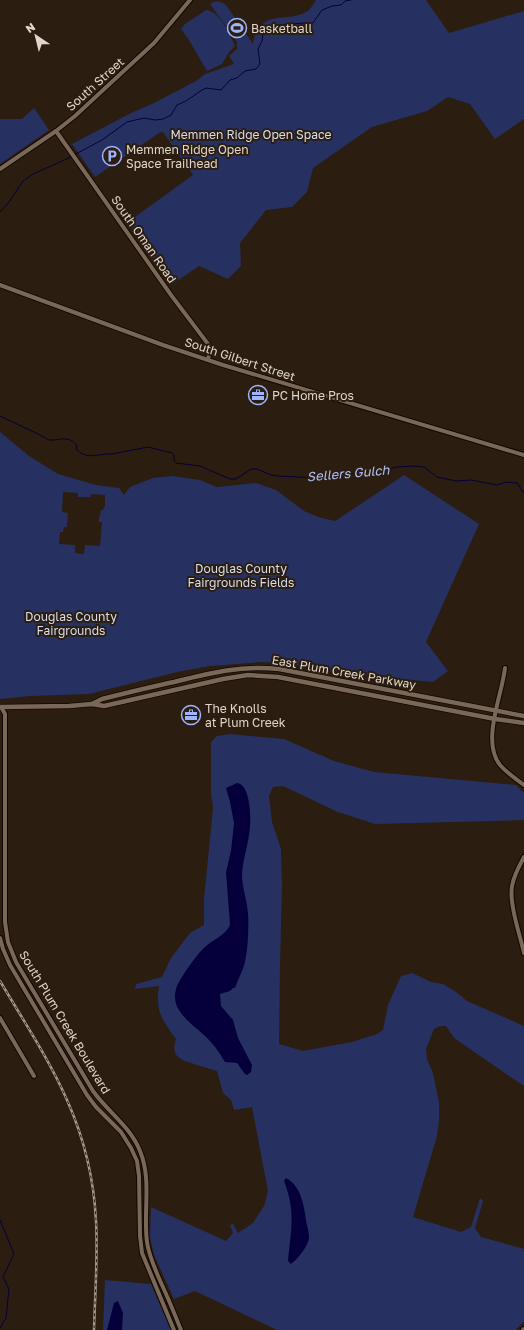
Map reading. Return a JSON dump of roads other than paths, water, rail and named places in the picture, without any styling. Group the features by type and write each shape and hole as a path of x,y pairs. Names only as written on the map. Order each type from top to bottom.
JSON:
{"main road":[{"name":"East Plum Creek Parkway","path":"92,704 102,699 206,674 239,668 260,668 292,672 524,716"},
{"name":"East Plum Creek Parkway","path":"0,708 74,706 92,704 104,706 223,679 260,675 297,680 495,719 524,723"}],"street":[{"name":"South Street","path":"0,169 56,131 74,116 138,59 164,32 190,0"},
{"name":"South Oman Road","path":"56,131 171,295 208,344 210,349 208,360"},
{"name":"South Gilbert Street","path":"0,285 208,360 524,455"},
{"path":"505,668 492,734 494,752 499,764 524,785"},
{"name":"South Plum Creek Boulevard","path":"0,708 5,714 5,922 9,947 16,962 90,1087 101,1102 126,1128 137,1145 143,1159 146,1175 146,1231 149,1252 181,1330"},
{"path":"524,857 514,877 511,899 524,953"},
{"name":"South Plum Creek Boulevard","path":"0,938 10,965 77,1079 92,1102 121,1132 137,1161 142,1253 174,1330"},
{"path":"0,1018 34,1076"}],"waterway":[{"path":"74,155 102,140 127,122 144,118 155,120 163,119 171,115 177,105 186,101 202,90 206,88 221,90 230,80 237,78 245,71 256,69 260,64 258,49 262,41 263,34 268,30 282,25 313,23 322,10 332,6 341,5 345,1 351,0"},
{"path":"0,212 9,202 23,181 33,174 71,157"},
{"name":"Sellers Gulch","path":"0,416 49,440 70,440 77,446 76,449 85,455 93,456 112,454 148,447 172,453 176,463 200,466 230,479 236,479 251,469 257,469 271,475 278,476 318,478 337,474 374,473 397,467 415,466 424,467 437,477 456,481 471,480 497,485 506,482 517,483 524,493"},
{"path":"0,1220 14,1254 3,1277 9,1289 6,1318 0,1328"}],"railway":[{"path":"0,981 60,1085 73,1114 83,1144 93,1190 97,1235 94,1330"}],"place":[{"name":"Basketball","path":"237,28"},
{"name":"Memmen Ridge Open Space Trailhead","path":"112,156"},
{"name":"PC Home Pros","path":"258,395"},
{"name":"The Knolls at Plum Creek","path":"191,715"}],"park label":[{"name":"Memmen Ridge Open Space","path":"251,134"},
{"name":"Douglas County Fairgrounds Fields","path":"241,575"},
{"name":"Douglas County Fairgrounds","path":"71,623"}]}
